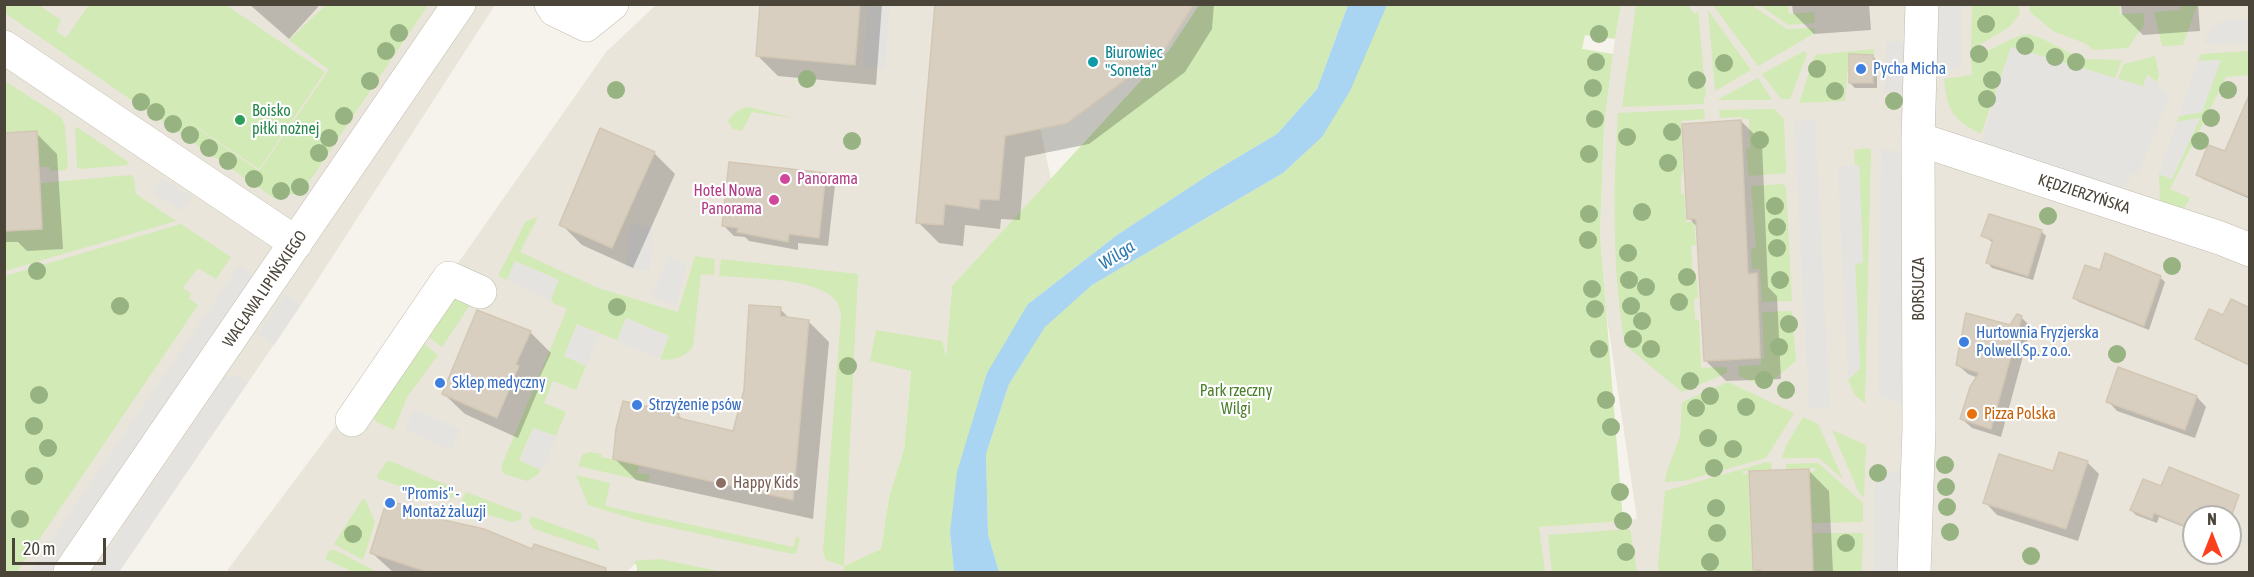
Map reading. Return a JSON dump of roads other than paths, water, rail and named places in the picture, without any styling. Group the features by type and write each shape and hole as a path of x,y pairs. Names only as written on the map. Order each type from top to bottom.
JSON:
{"street":[{"name":"WACŁAWA LIPIŃSKIEGO","path":"70,573 459,4"},
{"path":"551,4 555,10 586,25 612,4"},
{"name":"BORSUCZA","path":"1916,572 1919,428 1918,139 1922,4"},
{"path":"4,46 297,243"},
{"name":"KĘDZIERZYŃSKA","path":"1918,139 2220,237 2250,250"},
{"path":"352,420 449,278 480,292"}],"water":[{"name":"Wilga","path":"1348,5 1387,5 1350,91 1322,137 1283,173 1092,285 1045,327 1009,384 986,454 988,534 999,572 954,572 950,532 957,472 987,373 1028,304 1117,235 1213,172 1277,134 1317,89"}],"place":[{"name":"Biurowiec \"Soneta\"","path":"1093,62"},
{"name":"Pycha Micha","path":"1861,69"},
{"name":"Boisko piłki nożnej","path":"240,120"},
{"name":"Panorama","path":"785,179"},
{"name":"Hotel Nowa Panorama","path":"774,200"},
{"name":"Hurtownia Fryzjerska Polwell Sp. z o.o.","path":"1964,342"},
{"name":"Sklep medyczny","path":"440,383"},
{"name":"Strzyżenie psów","path":"637,405"},
{"name":"Pizza Polska","path":"1972,414"},
{"name":"Happy Kids","path":"721,483"},
{"name":"\"Promis\" - Montaż żaluzji","path":"390,503"}],"park label":[{"name":"Park rzeczny Wilgi","path":"1236,400"}]}
